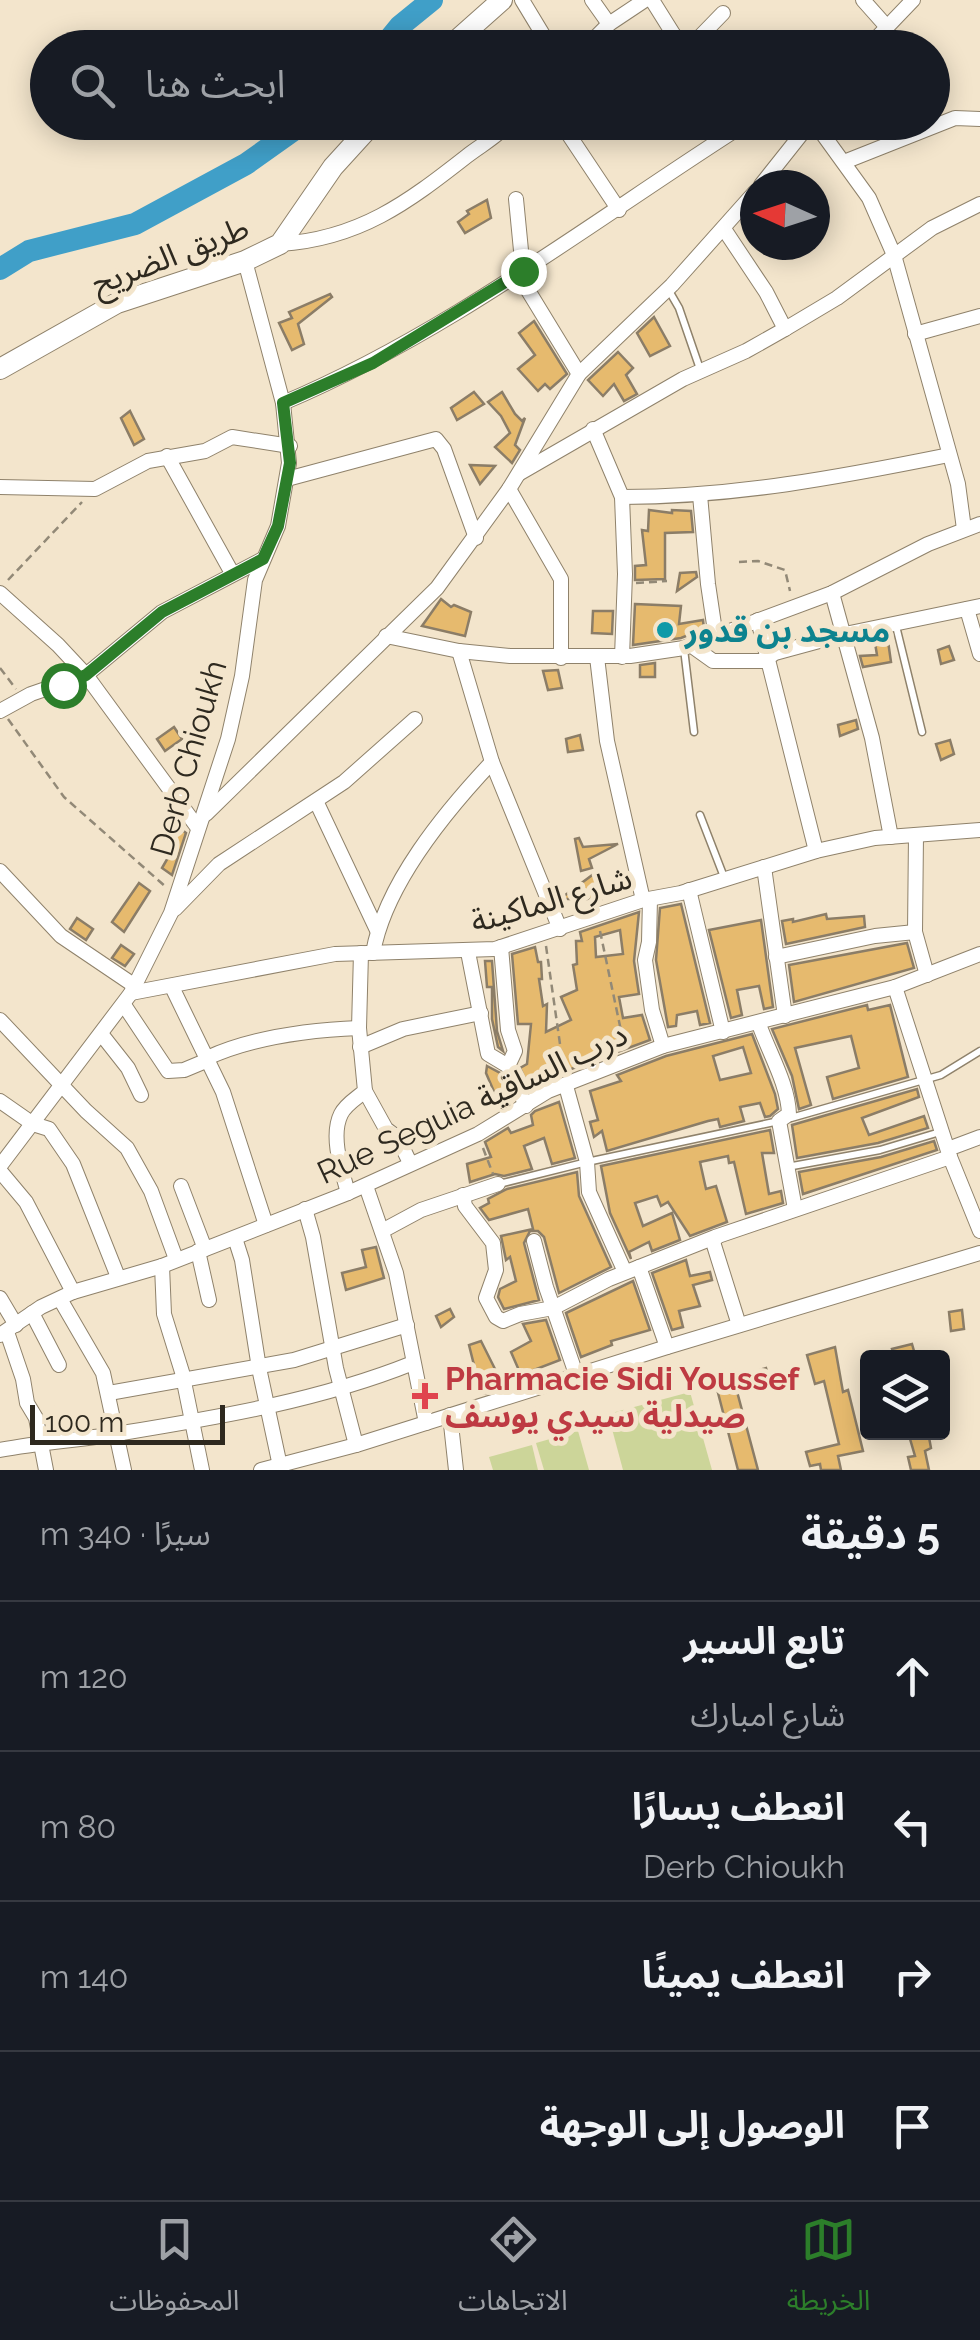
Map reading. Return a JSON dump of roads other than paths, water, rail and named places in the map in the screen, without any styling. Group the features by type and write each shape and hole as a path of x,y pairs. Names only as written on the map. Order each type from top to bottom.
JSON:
{"street":[{"path":"470,30 502,0"},
{"path":"522,0 540,30"},
{"path":"592,0 609,24"},
{"path":"603,30 648,0 672,30"},
{"path":"864,0 887,27"},
{"path":"884,30 913,0"},
{"path":"700,30 723,14"},
{"path":"950,120 980,118"},
{"name":"طريق الضريح","path":"0,369 117,303 245,261 280,244 333,168 358,140"},
{"path":"280,244 313,240 362,225 398,208 487,140"},
{"path":"577,140 619,210"},
{"path":"283,403 373,363 619,210 721,140"},
{"path":"773,170 798,140"},
{"path":"827,140 869,198 894,255 960,492 964,529"},
{"path":"844,162 900,140"},
{"path":"516,199 520,272 579,374"},
{"path":"519,474 593,429 700,370 746,351 837,298 932,228 980,204"},
{"path":"1,590 86,675 200,823 436,588 509,490 579,374 668,289 740,210"},
{"path":"724,229 766,292 784,329"},
{"name":"Derb Chioukh","path":"0,1168 130,995 178,897 234,718 256,580 275,538 290,446 283,403 245,261"},
{"path":"915,334 980,316"},
{"path":"593,429 622,497 622,657"},
{"path":"0,487 96,489 148,461 199,453 232,437 290,446"},
{"path":"287,480 436,439 444,449 476,538"},
{"path":"622,497 700,495 846,477 950,455"},
{"path":"166,456 232,574"},
{"path":"509,490 562,578 560,658"},
{"path":"700,495 716,638"},
{"path":"386,636 459,650 560,658 622,657 688,647 832,593 980,524"},
{"path":"1,710 22,698 86,675 162,612 263,559"},
{"path":"832,593 872,738 891,836"},
{"path":"688,647 712,661 758,662 785,650 846,634 974,607 980,654"},
{"path":"758,620 816,851"},
{"path":"459,650 492,762 560,929"},
{"path":"597,657 607,741 646,900 649,942 645,960 652,1010 663,1046"},
{"path":"171,913 219,864 316,801 415,719"},
{"path":"410,1163 398,1138 386,1129 365,1091 359,1028 367,952 385,908 422,849 492,762"},
{"path":"316,801 377,930"},
{"name":"شارع الماكينة","path":"130,995 309,958 367,952 468,952 502,947 598,914 816,851 891,836 980,830"},
{"path":"916,835 915,932 926,974"},
{"path":"764,867 785,1016"},
{"path":"0,871 61,936 130,995 168,1071 184,1070 238,1047 292,1034 359,1028"},
{"path":"689,890 723,1032"},
{"path":"776,957 875,936 915,932"},
{"path":"502,947 508,1030 515,1051 508,1066"},
{"path":"468,952 488,1054 508,1066 526,1106"},
{"name":"Rue Seguia درب الساقية","path":"8,1330 67,1296 169,1263 348,1194 478,1134 548,1091 663,1046 895,987 980,954"},
{"path":"172,987 208,1059 239,1136 266,1225"},
{"path":"895,987 949,1153 980,1231"},
{"path":"360,1048 403,1029 482,1013"},
{"path":"0,1020 62,1087 127,1148 151,1191 169,1263 164,1314 184,1380 202,1470"},
{"path":"759,1024 786,1089 789,1114 779,1121 795,1209"},
{"path":"102,1035 128,1068 141,1095"},
{"path":"566,1086 587,1162 590,1192 632,1269 667,1347"},
{"path":"348,1194 338,1150 339,1118 365,1091"},
{"path":"0,1101 34,1124 49,1129 74,1164 118,1277"},
{"path":"463,1195 464,1206 493,1244 496,1270 486,1298 496,1317 503,1321 553,1308 632,1269 949,1153 980,1137"},
{"path":"0,1168 26,1202 98,1360 109,1393 124,1470"},
{"path":"382,1230 421,1210 498,1184"},
{"path":"180,1186 201,1250 209,1300"},
{"path":"366,1186 407,1325 426,1423"},
{"path":"305,1209 356,1445"},
{"path":"235,1238 280,1466"},
{"path":"716,1238 713,1242 739,1324"},
{"path":"534,1241 577,1377"},
{"path":"261,1470 356,1445 739,1324 980,1253"},
{"path":"0,1298 46,1470"},
{"path":"32,1313 59,1365"},
{"path":"109,1393 259,1368 333,1350 407,1325"},
{"path":"0,1450 118,1434 342,1390 413,1363"},
{"path":"450,1415 456,1470"}],"lane":[{"path":"668,289 700,370"},
{"path":"896,623 922,732"},
{"path":"688,647 694,732"},
{"path":"700,816 724,878"},
{"path":"498,1184 779,1121 926,1079 952,1070 980,1052"},
{"path":"786,1167 880,1150 942,1131"}],"waterway":[{"path":"397,30 432,0"},
{"path":"0,269 29,251 135,224 246,164 280,140"}],"place":[{"name":"مسجد بن قدور","path":"665,630"},
{"name":"Pharmacie Sidi Youssef صيدلية سيدي يوسف","path":"425,1396"}]}
